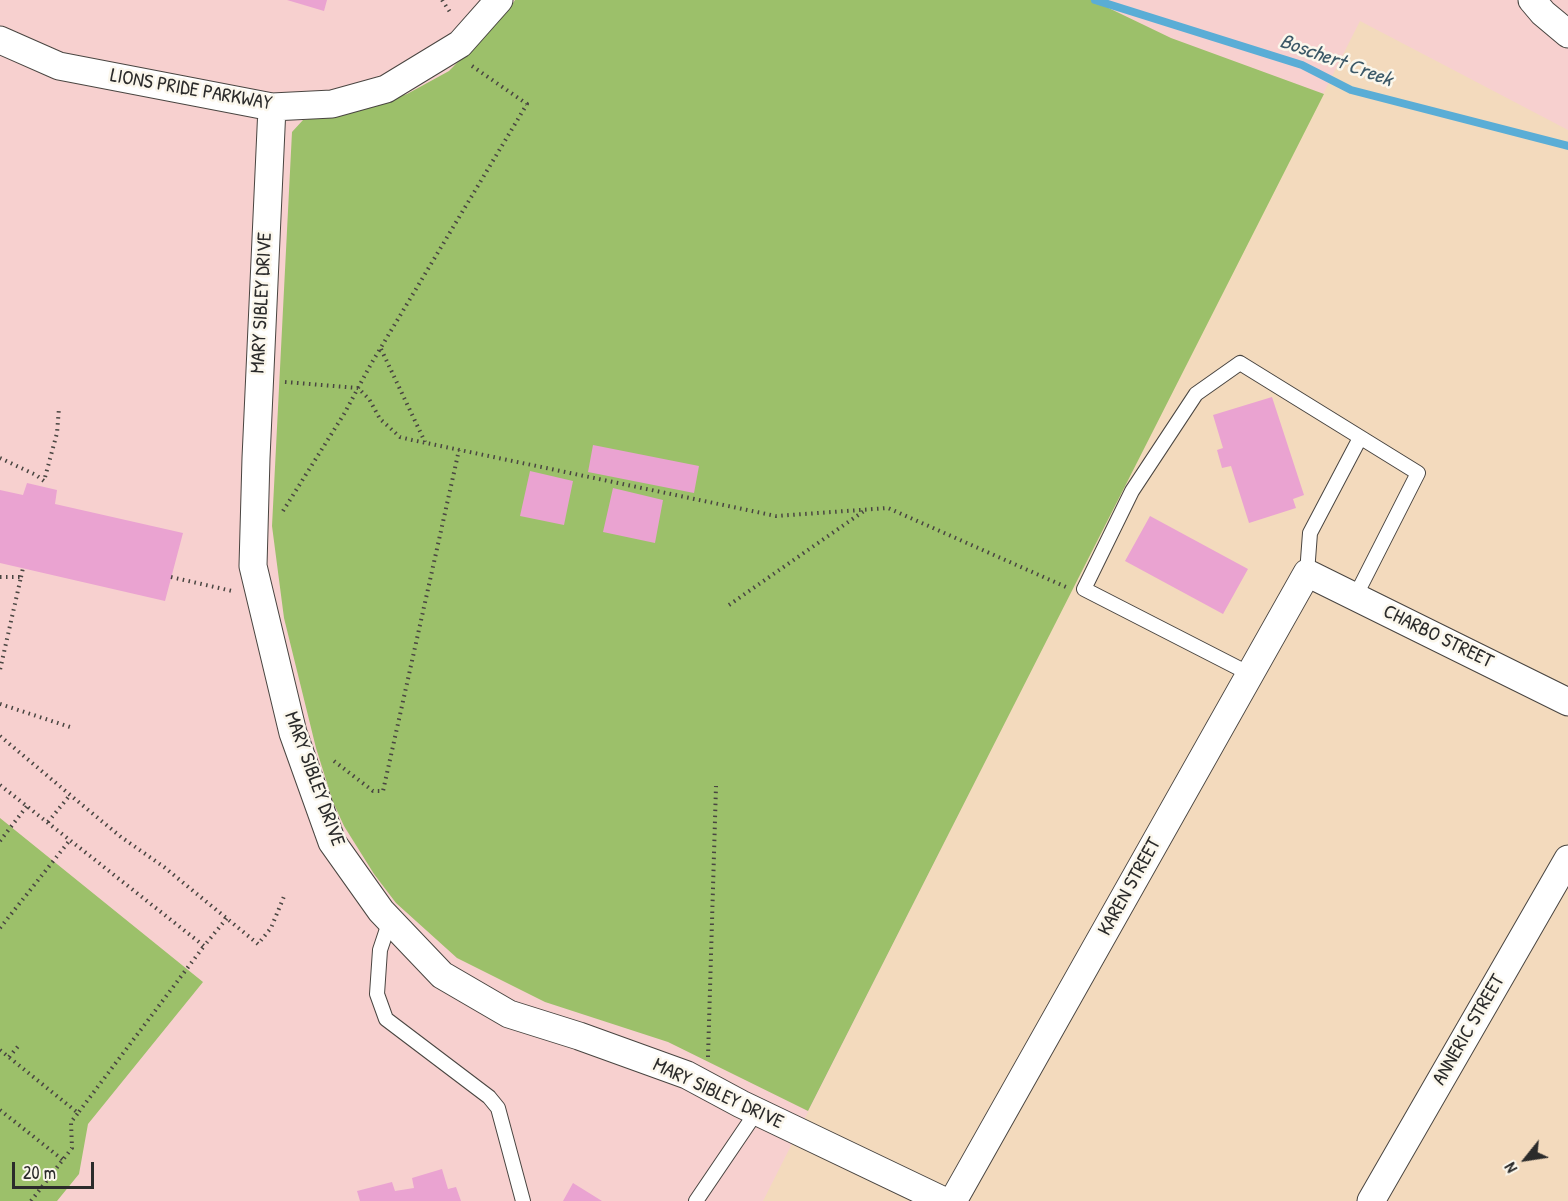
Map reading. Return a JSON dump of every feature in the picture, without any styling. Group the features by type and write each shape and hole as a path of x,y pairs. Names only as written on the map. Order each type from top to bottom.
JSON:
{"street":[{"name":"LIONS PRIDE PARKWAY","path":"0,40 59,66 273,107 332,104 386,89 460,44 499,0"},
{"path":"1532,0 1543,13 1568,34"},
{"name":"MARY SIBLEY DRIVE","path":"273,107 256,450 253,566 293,733 332,842 381,911 442,975 509,1014 579,1036 687,1075 756,1111 944,1201"},
{"name":"CHARBO STREET","path":"1307,573 1568,702"},
{"name":"KAREN STREET","path":"953,1201 1307,573"},
{"name":"ANNERIC STREET","path":"1371,1201 1568,859"}],"lane":[{"path":"1250,674 1084,589 1132,492 1196,394 1240,363 1418,473 1354,597"},
{"path":"1307,573 1310,533 1360,438"},
{"path":"390,920 380,950 377,994 386,1019 489,1097 498,1108 523,1201"},
{"path":"696,1201 756,1111"}],"path":[{"path":"442,0 450,12"},
{"path":"278,517 344,414 371,364 527,104 449,50"},
{"path":"381,349 425,443"},
{"path":"278,381 358,388 369,399 380,419 400,437 425,443 776,516 888,508 1072,590"},
{"path":"44,487 57,433 59,408"},
{"path":"326,755 373,791 383,791 459,450"},
{"path":"0,458 44,481"},
{"path":"729,605 865,510"},
{"path":"0,670 23,568"},
{"path":"0,577 21,577"},
{"path":"171,577 233,591 238,595"},
{"path":"0,704 73,729"},
{"path":"0,736 121,837 164,867 258,944 271,928 285,894"},
{"path":"0,785 204,946"},
{"path":"708,1061 716,786"},
{"path":"48,822 70,795"},
{"path":"0,841 27,806"},
{"path":"0,928 70,840"},
{"path":"31,1201 72,1148 71,1122 227,918"},
{"path":"9,1058 20,1044"},
{"path":"0,1050 78,1113"},
{"path":"0,1110 63,1160"}],"shaded area":[{"path":"0,0 1568,0 1568,130 1360,21 763,1201 0,1201"}],"green space":[{"path":"515,0 1092,0 1171,38 1324,94 808,1111 668,1042 545,1002 457,958 396,903 374,874 344,826 333,802 316,748 284,618 272,526 292,132 303,120 350,112 407,94 449,71 507,12"},
{"path":"0,818 203,982 88,1124 79,1174 57,1201 0,1201"}],"building":[{"path":"287,0 327,0 324,11"},
{"path":"1272,397 1304,495 1293,499 1296,508 1249,523 1231,466 1222,468 1217,450 1223,448 1213,415"},
{"path":"593,445 699,466 694,493 588,472"},
{"path":"530,471 573,481 564,525 520,516"},
{"path":"27,483 57,490 55,504 183,533 165,601 0,563 0,490 23,495"},
{"path":"613,488 663,500 655,543 603,532"},
{"path":"1150,516 1248,569 1223,614 1125,561"},
{"path":"442,1169 448,1189 456,1187 461,1201 360,1201 357,1191 392,1182 395,1191 414,1188 412,1178"},
{"path":"573,1183 602,1201 563,1201"}],"waterway":[{"name":"Boschert Creek","path":"1095,0 1302,65 1351,90 1568,146"}]}
